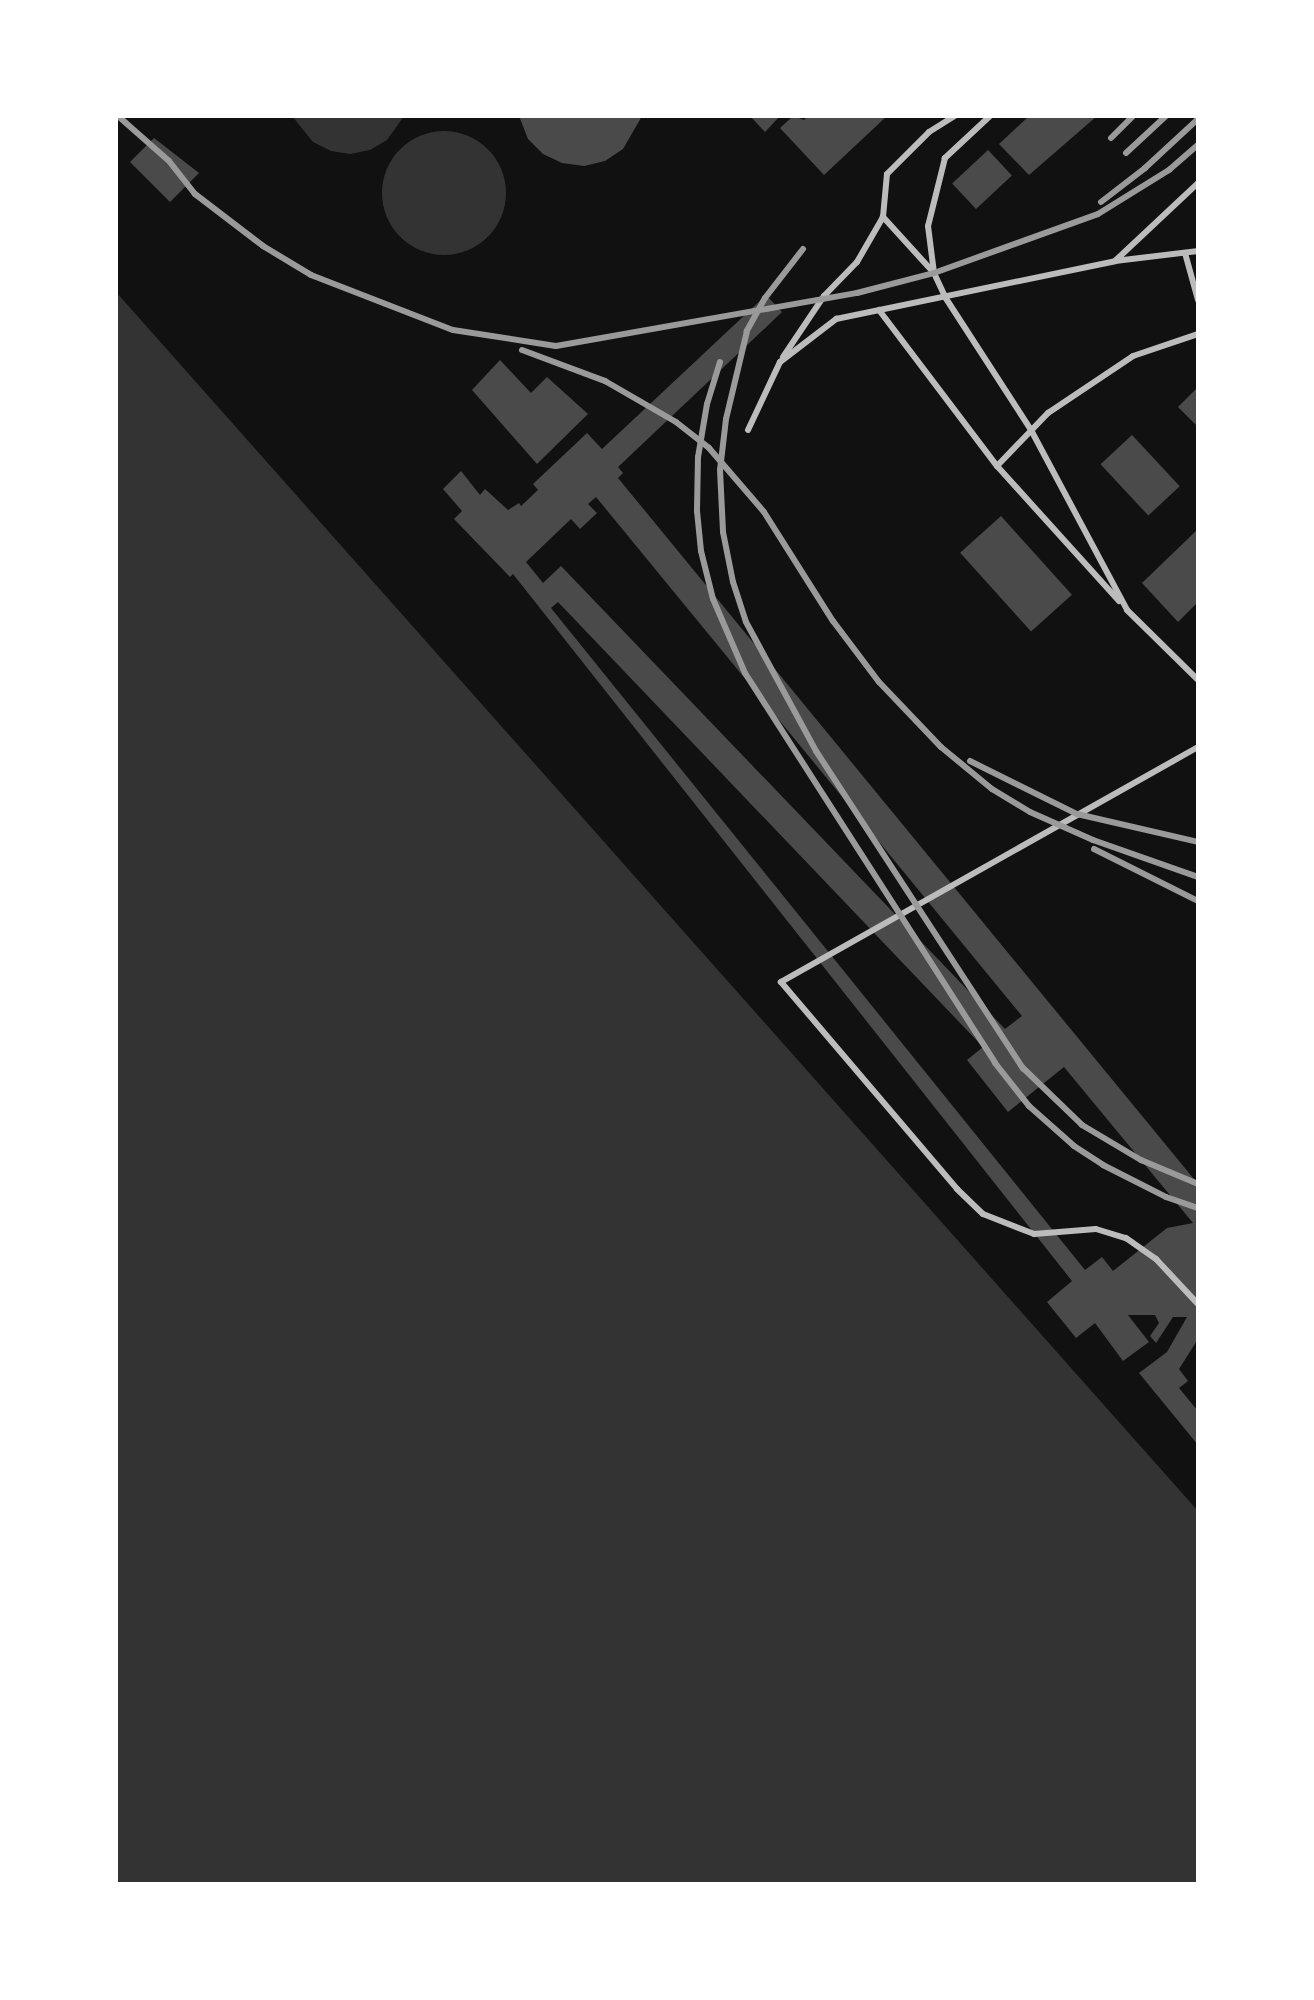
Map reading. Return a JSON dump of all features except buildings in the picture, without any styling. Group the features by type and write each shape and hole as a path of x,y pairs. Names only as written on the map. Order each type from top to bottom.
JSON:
{"lane":[{"path":"748,430 780,362 824,296 857,262 883,217 887,174 929,132 955,116"},
{"path":"990,116 945,158 928,226 934,273 945,297 1031,430 1127,610"},
{"path":"1115,261 1198,183"},
{"path":"883,217 934,273"},
{"path":"780,362 836,319 1115,261 1198,251"},
{"path":"1185,253 1198,300"},
{"path":"879,310 997,466 1127,610 1198,680"},
{"path":"997,466 1048,413 1133,356 1198,334"},
{"path":"1198,747 781,982 957,1189 983,1214 1034,1234 1096,1229 1126,1238 1156,1259 1198,1304"}],"shaded area":[{"path":"292,116 404,116 387,140 370,150 350,154 331,151 313,142"},
{"path":"444,131 468,135 488,149 502,169 506,193 502,217 488,237 468,251 444,255 420,251 400,237 386,217 382,193 386,169 400,149 420,135"},
{"path":"116,292 1198,1511 1198,1884 116,1884"}],"railway":[{"path":"118,116 169,161 195,194 263,246 311,275 453,330 556,346 857,293 934,273 1098,214 1169,170 1198,145"},
{"path":"1111,138 1133,116"},
{"path":"1126,153 1166,116"},
{"path":"1101,202 1145,168 1198,119"},
{"path":"803,249 765,298 747,331 726,419 720,470 723,532 733,582 746,622 816,751 1023,1068 1082,1125 1141,1160 1198,1184"},
{"path":"522,350 605,381 676,422 709,448 764,512 833,621 879,682 941,747 992,789 1030,812 1093,840 1198,877"},
{"path":"720,362 707,404 698,457 697,511 701,551 713,599 745,673 995,1063 1029,1106 1074,1146 1103,1165 1166,1197 1198,1208"},
{"path":"970,761 1077,814 1198,842"},
{"path":"1094,849 1198,901"}]}
